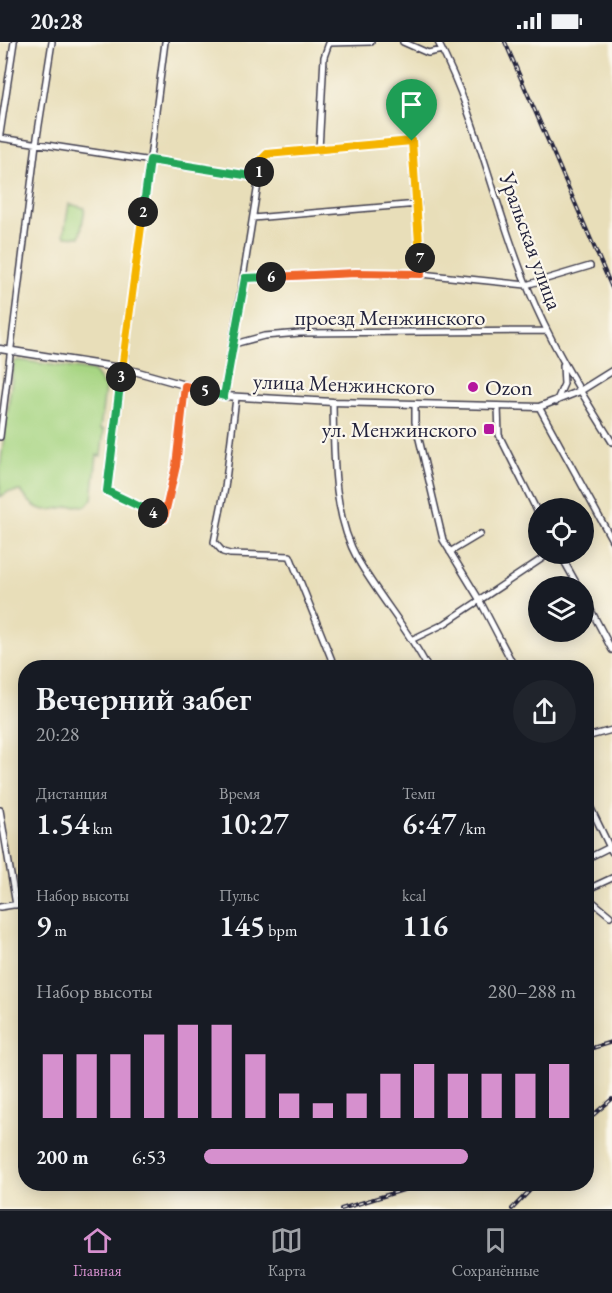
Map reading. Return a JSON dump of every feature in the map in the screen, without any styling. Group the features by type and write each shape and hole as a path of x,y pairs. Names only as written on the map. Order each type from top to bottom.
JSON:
{"street":[{"path":"14,42 0,136 36,144 257,177"},
{"path":"0,437 36,144 52,42"},
{"path":"165,42 107,491 164,518 176,466 185,386"},
{"path":"319,150 324,57 327,42 371,42"},
{"path":"403,42 428,53 442,50"},
{"name":"Уральская улица","path":"438,42 469,117 526,285 562,361 612,441"},
{"path":"408,96 421,274"},
{"path":"224,396 245,278 257,177 262,159 267,154 412,141"},
{"path":"253,218 417,204"},
{"path":"245,278 356,273 421,274 526,285 590,266"},
{"name":"проезд Менжинского","path":"234,344 264,336 300,333 547,331"},
{"name":"улица Менжинского","path":"0,349 122,368 236,398 333,402 539,407 555,403 580,391 612,371"},
{"path":"555,403 564,384 562,361"},
{"path":"236,398 225,488 214,542 223,552 230,554 258,557 290,556 332,660"},
{"path":"333,402 335,469 340,508 349,537 357,558 413,639 424,660"},
{"path":"414,404 415,422 440,530 511,660"},
{"path":"498,406 499,435 530,498"},
{"path":"539,407 612,540"},
{"path":"450,552 480,534"},
{"path":"413,639 444,624 533,564"},
{"path":"594,616 612,650"},
{"path":"594,735 612,730"},
{"path":"0,810 16,905 0,907"},
{"path":"594,814 611,849 594,856"},
{"path":"594,886 612,878"},
{"path":"594,903 610,916"}],"green space":[{"path":"69,204 85,208 80,237 64,234"},
{"path":"18,360 93,371 105,387 100,430 104,430 101,456 97,455 92,499 86,506 76,505 45,510 29,501 21,491 8,492 0,497 0,468 14,363"}],"railway":[{"path":"505,42 612,288"},
{"path":"594,1048 612,1042"},
{"path":"594,1114 612,1099"},
{"path":"341,1209 400,1191"},
{"path":"512,1209 529,1191"}],"place":[{"name":"Ozon","path":"473,387"},
{"name":"ул. Менжинского","path":"489,429"}],"route":[{"path":"412,141 421,274 356,273 245,278 224,396 185,386 172,494 164,518 107,491 150,160 257,177 262,159 267,154 412,141"}]}
